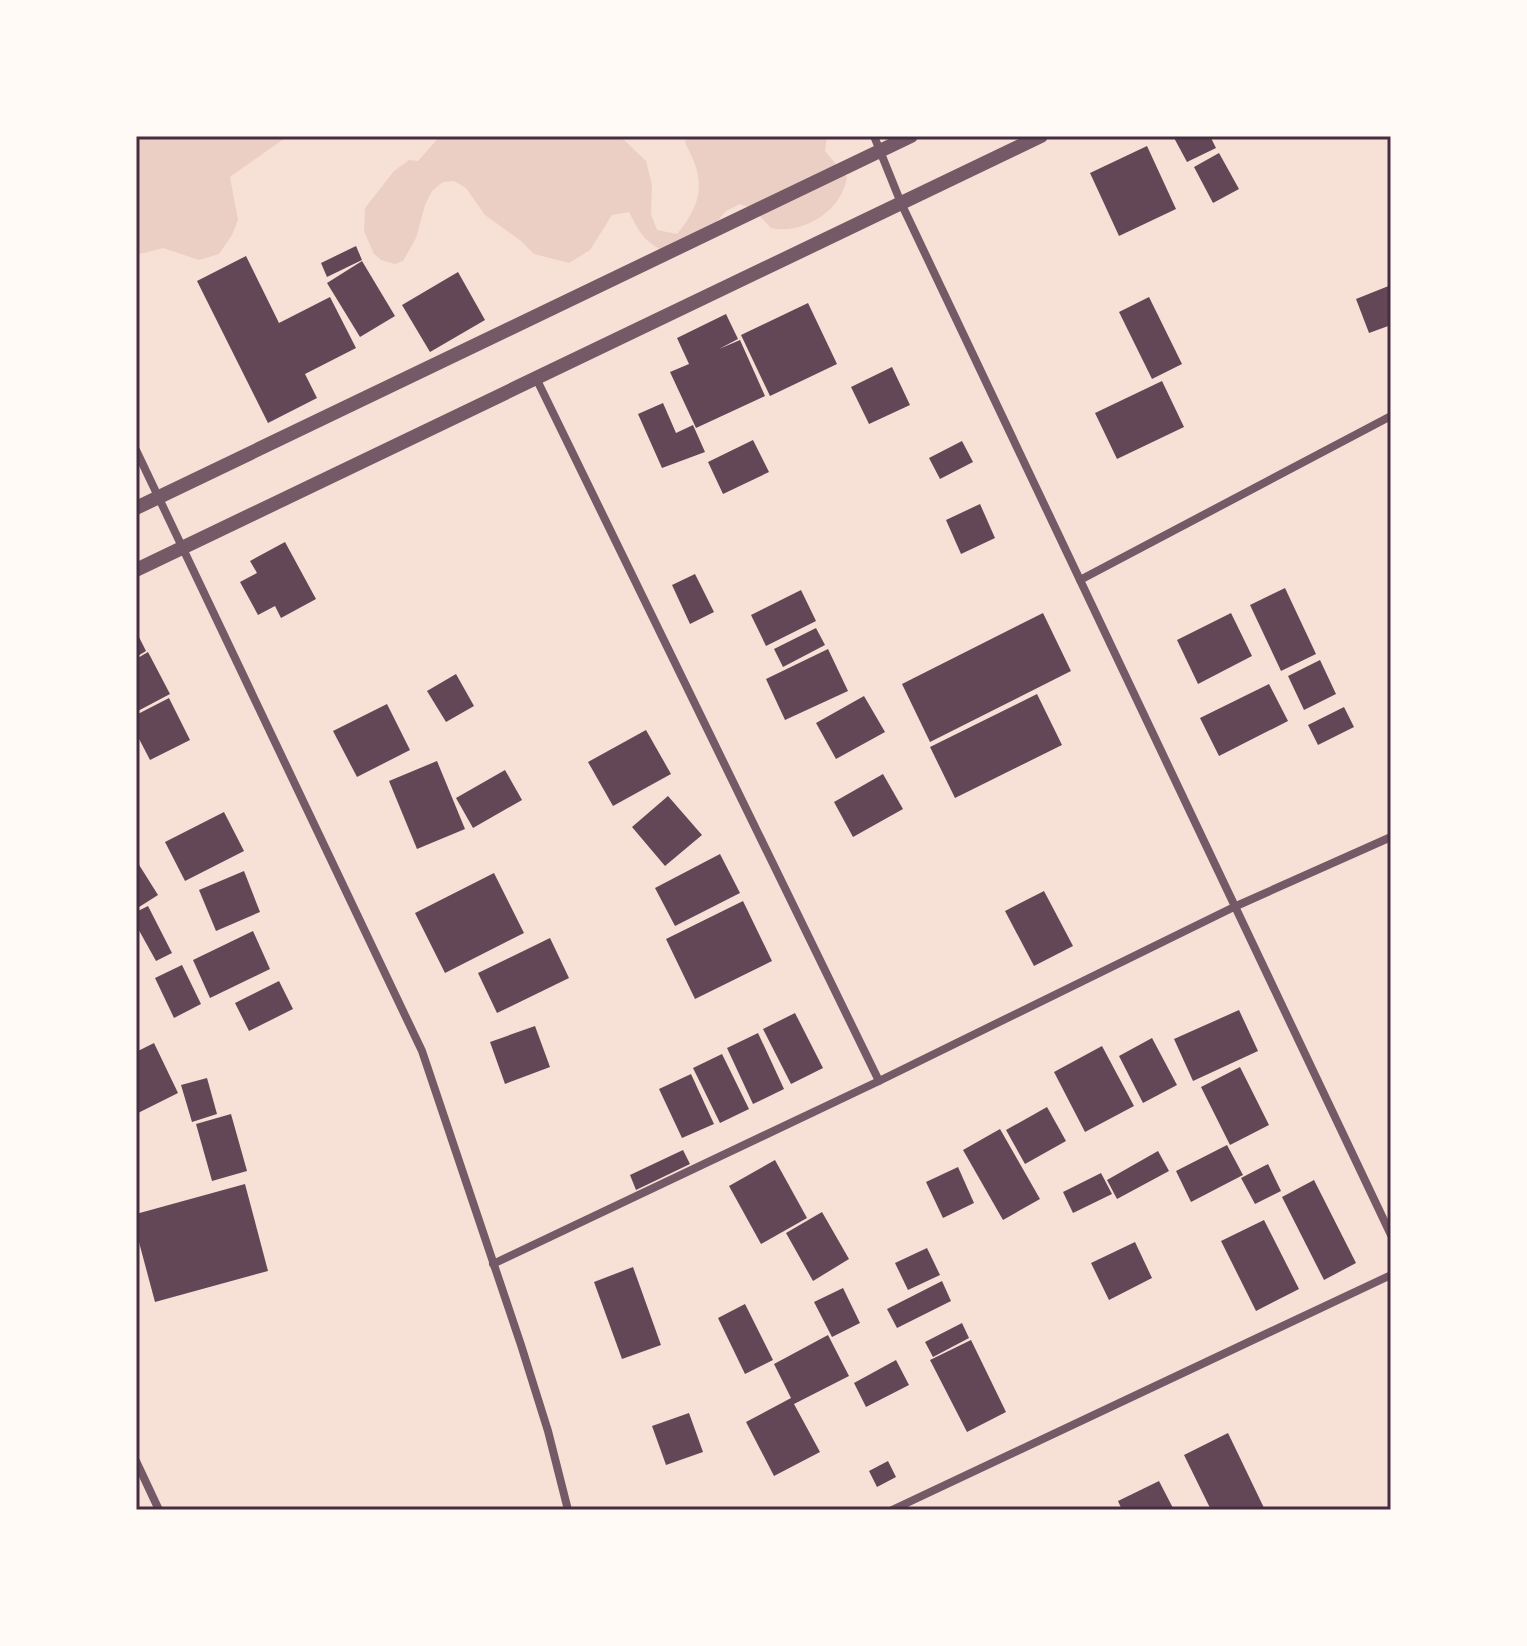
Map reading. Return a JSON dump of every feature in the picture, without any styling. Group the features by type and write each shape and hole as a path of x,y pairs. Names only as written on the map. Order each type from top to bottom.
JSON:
{"street":[{"path":"874,136 901,203 1391,1235"},
{"path":"136,508 911,136"},
{"path":"136,570 1041,136"},
{"path":"536,377 879,1081"},
{"path":"1080,580 1391,416"},
{"path":"136,450 422,1051 548,1431 568,1510"},
{"path":"493,1264 879,1081 1234,907 1391,837"},
{"path":"892,1510 1391,1275"},
{"path":"136,1461 159,1510"}],"shaded area":[{"path":"136,136 288,136 230,177 238,220 219,254 199,260 163,248 136,255"},
{"path":"440,136 620,136 646,161 652,185 651,214 657,230 677,234 692,211 699,190 696,168 685,143 687,136 827,136 825,151 847,177 838,200 829,210 796,228 771,228 753,209 740,204 726,211 705,236 664,251 643,235 629,212 612,215 590,250 569,263 534,254 485,215 466,188 454,181 443,182 432,191 416,238 403,261 395,264 381,260 374,254 364,231 365,208 394,171 409,160 418,161"}],"building":[{"path":"1173,136 1210,136 1216,148 1187,162"},
{"path":"1147,146 1176,209 1119,236 1090,173"},
{"path":"1219,153 1239,189 1213,203 1194,167"},
{"path":"356,246 362,260 327,277 321,263"},
{"path":"246,256 279,323 330,297 356,348 305,374 317,398 268,423 197,281"},
{"path":"362,261 395,316 360,337 327,283"},
{"path":"458,272 485,320 430,352 402,305"},
{"path":"1391,285 1391,325 1369,333 1356,299"},
{"path":"1149,297 1182,364 1152,379 1119,312"},
{"path":"808,303 837,364 770,396 741,335"},
{"path":"726,314 738,339 719,349 740,340 765,396 696,428 670,372 689,364 677,338"},
{"path":"892,367 910,405 869,424 851,387"},
{"path":"1162,381 1184,427 1117,459 1095,413"},
{"path":"663,403 676,433 693,425 705,452 662,468 638,414"},
{"path":"753,440 769,472 723,494 708,462"},
{"path":"962,441 973,462 940,479 929,458"},
{"path":"980,504 995,538 961,554 946,520"},
{"path":"285,542 316,599 281,618 275,606 258,615 240,582 257,573 250,561"},
{"path":"695,574 714,612 690,624 672,585"},
{"path":"1285,588 1316,654 1281,671 1250,605"},
{"path":"801,590 816,621 766,646 751,615"},
{"path":"1043,613 1071,671 930,742 902,684"},
{"path":"1231,613 1252,656 1198,684 1177,640"},
{"path":"816,628 825,645 783,667 774,649"},
{"path":"136,631 146,651 136,657"},
{"path":"828,649 848,691 785,720 766,679"},
{"path":"148,652 170,694 136,712 136,659"},
{"path":"1320,660 1336,694 1304,710 1288,676"},
{"path":"456,674 474,706 446,722 427,691"},
{"path":"1269,684 1288,721 1219,756 1200,718"},
{"path":"1037,694 1062,745 955,798 930,747"},
{"path":"864,696 885,732 836,759 816,723"},
{"path":"169,698 190,740 150,760 136,733 136,715"},
{"path":"387,704 410,750 357,777 333,731"},
{"path":"1344,707 1354,727 1318,745 1308,725"},
{"path":"646,730 671,774 613,806 588,762"},
{"path":"437,761 465,829 417,849 389,781"},
{"path":"505,770 522,800 473,828 456,798"},
{"path":"883,774 903,809 853,837 834,802"},
{"path":"668,796 702,835 665,866 632,827"},
{"path":"224,812 244,851 185,881 165,842"},
{"path":"720,854 740,893 675,926 655,888"},
{"path":"136,860 158,895 136,909"},
{"path":"244,871 260,912 216,931 199,890"},
{"path":"494,873 524,933 445,973 415,913"},
{"path":"1044,891 1073,946 1034,966 1005,911"},
{"path":"743,901 772,961 695,999 666,939"},
{"path":"148,906 172,953 156,961 136,925 136,912"},
{"path":"253,931 270,969 210,998 193,960"},
{"path":"550,938 569,978 497,1013 478,973"},
{"path":"182,965 201,1004 174,1018 155,978"},
{"path":"279,981 293,1009 249,1031 235,1003"},
{"path":"1239,1010 1258,1051 1193,1081 1174,1039"},
{"path":"795,1013 823,1068 791,1084 763,1029"},
{"path":"535,1026 550,1067 505,1084 490,1042"},
{"path":"758,1033 784,1089 753,1104 727,1048"},
{"path":"1152,1038 1177,1085 1143,1103 1119,1056"},
{"path":"154,1043 178,1093 136,1114 136,1052"},
{"path":"1102,1046 1134,1106 1085,1132 1054,1072"},
{"path":"722,1054 749,1109 720,1123 693,1068"},
{"path":"1240,1067 1269,1125 1230,1145 1201,1087"},
{"path":"691,1074 714,1124 682,1138 659,1089"},
{"path":"207,1078 217,1114 192,1122 181,1085"},
{"path":"1047,1107 1066,1141 1025,1164 1006,1130"},
{"path":"231,1114 247,1171 212,1181 196,1124"},
{"path":"1000,1129 1040,1199 1003,1220 963,1150"},
{"path":"1227,1145 1243,1175 1191,1202 1176,1171"},
{"path":"683,1150 690,1164 636,1190 630,1175"},
{"path":"1158,1151 1169,1171 1117,1199 1107,1180"},
{"path":"775,1160 807,1218 761,1244 729,1186"},
{"path":"1268,1164 1281,1191 1255,1204 1241,1178"},
{"path":"958,1167 974,1203 943,1218 926,1182"},
{"path":"1101,1173 1112,1194 1073,1213 1063,1192"},
{"path":"1314,1180 1356,1263 1324,1280 1282,1197"},
{"path":"245,1184 268,1271 155,1302 136,1231 136,1214"},
{"path":"822,1212 849,1259 813,1281 786,1233"},
{"path":"1264,1220 1299,1289 1256,1311 1221,1241"},
{"path":"1135,1242 1152,1278 1109,1300 1091,1263"},
{"path":"927,1248 940,1275 908,1290 895,1263"},
{"path":"633,1267 661,1345 622,1359 594,1282"},
{"path":"942,1281 951,1301 897,1328 887,1309"},
{"path":"843,1288 860,1323 832,1337 814,1302"},
{"path":"745,1304 773,1360 745,1374 718,1318"},
{"path":"962,1323 969,1338 933,1357 925,1342"},
{"path":"828,1335 849,1376 794,1404 820,1452 774,1476 746,1422 791,1398 774,1364"},
{"path":"971,1340 1006,1412 967,1432 930,1360"},
{"path":"896,1360 909,1385 866,1407 854,1383"},
{"path":"689,1413 703,1452 666,1465 652,1426"},
{"path":"1228,1433 1265,1510 1211,1510 1184,1455"},
{"path":"888,1461 896,1477 877,1487 869,1471"},
{"path":"1159,1481 1174,1510 1122,1510 1118,1501"}]}
